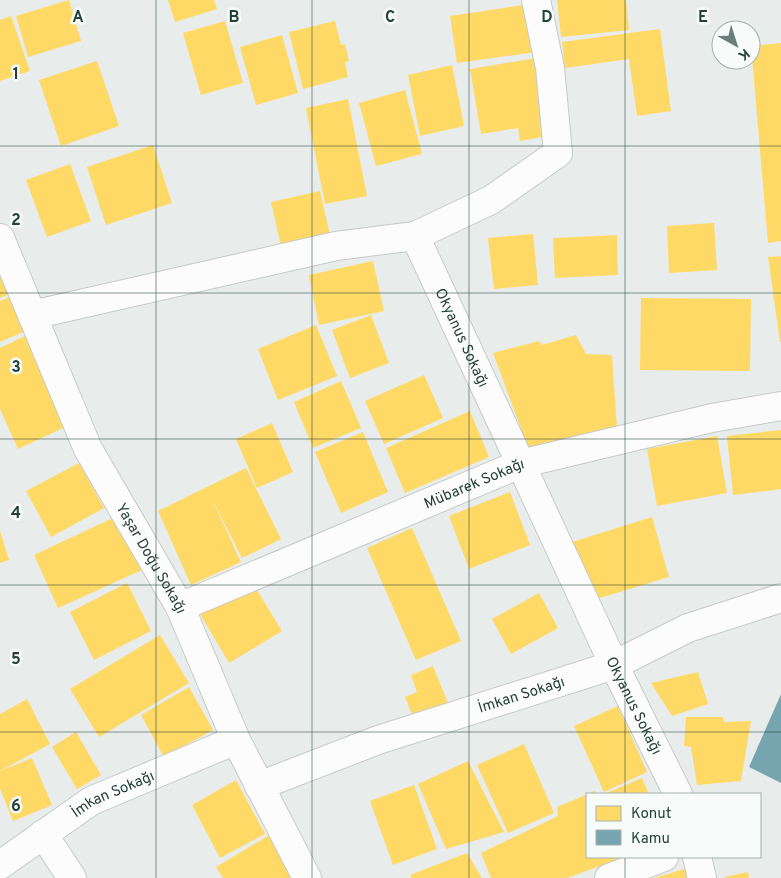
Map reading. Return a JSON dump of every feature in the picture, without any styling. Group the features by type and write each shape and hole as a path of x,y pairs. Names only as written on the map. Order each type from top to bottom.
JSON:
{"street":[{"path":"32,315 336,246 415,236 491,200 558,153 550,68 536,0"},
{"name":"Okyanus Sokağı","path":"415,236 614,665 678,793"},
{"name":"Yaşar Doğu Sokağı","path":"0,238 88,449 180,606 236,740 307,878"},
{"name":"Mübarek Sokağı","path":"180,606 520,464 712,418 781,406"},
{"name":"İmkan Sokağı","path":"259,786 378,740 614,665 688,628 781,598"},
{"name":"İmkan Sokağı","path":"1,862 91,801 236,740"},
{"path":"42,834 72,878"},
{"path":"609,878 661,858"},
{"path":"697,858 702,878"}],"building: Konut":[{"path":"69,0 81,41 28,57 16,16"},
{"path":"168,0 214,0 217,9 175,22"},
{"path":"557,0 626,0 629,30 561,37"},
{"path":"530,4 536,52 457,63 450,16"},
{"path":"11,16 30,71 0,81 0,20"},
{"path":"225,21 243,83 201,95 183,33"},
{"path":"335,21 341,45 345,44 349,61 345,62 348,77 303,89 289,32"},
{"path":"660,29 671,111 637,116 629,59 565,68 562,42"},
{"path":"282,35 298,93 256,105 240,47"},
{"path":"781,43 781,241 768,243 753,70 761,70 761,45"},
{"path":"536,58 548,136 520,141 518,128 481,134 470,69"},
{"path":"97,61 119,126 61,146 39,80"},
{"path":"452,65 464,126 420,136 408,75"},
{"path":"405,90 422,154 376,166 359,103"},
{"path":"348,99 367,196 325,204 306,108"},
{"path":"153,145 172,203 106,225 87,167"},
{"path":"70,164 91,221 47,237 26,180"},
{"path":"320,191 330,235 281,246 271,202"},
{"path":"714,223 717,270 669,273 667,226"},
{"path":"533,234 538,285 494,289 488,238"},
{"path":"617,235 618,275 555,278 553,238"},
{"path":"781,256 781,342 780,342 768,257"},
{"path":"373,261 384,311 319,325 309,275"},
{"path":"0,264 13,292 0,298"},
{"path":"15,295 30,329 0,342 0,301"},
{"path":"641,298 751,299 750,371 640,370"},
{"path":"371,315 389,363 350,378 332,330"},
{"path":"316,325 337,376 278,400 258,349"},
{"path":"576,335 586,354 612,355 617,429 529,450 493,353 539,341 542,345"},
{"path":"25,336 65,427 18,449 0,409 0,348"},
{"path":"424,375 443,418 384,444 365,401"},
{"path":"341,381 361,428 313,448 294,402"},
{"path":"470,411 489,457 405,493 386,448"},
{"path":"272,423 293,472 257,488 236,439"},
{"path":"781,430 781,489 733,495 727,436"},
{"path":"363,432 388,492 341,513 315,452"},
{"path":"717,436 727,493 657,506 647,449"},
{"path":"79,463 104,508 51,537 26,491"},
{"path":"246,468 281,539 242,558 211,497 241,562 191,585 158,511"},
{"path":"510,492 530,545 469,569 449,516"},
{"path":"117,516 142,570 58,608 34,555"},
{"path":"652,517 669,577 590,601 572,542"},
{"path":"412,528 461,641 416,660 367,548"},
{"path":"0,531 9,560 0,563"},
{"path":"252,582 282,631 229,663 200,614"},
{"path":"127,583 151,631 94,660 70,612"},
{"path":"539,593 558,628 511,654 492,619"},
{"path":"160,635 189,683 99,737 70,689"},
{"path":"433,666 451,711 413,717 405,697 417,692 411,675"},
{"path":"698,672 708,704 672,716 651,683"},
{"path":"189,687 213,730 164,757 141,715"},
{"path":"27,699 50,744 0,771 0,714"},
{"path":"618,706 647,772 604,792 574,726"},
{"path":"686,717 723,717 724,722 751,721 741,781 697,785 691,747 684,746"},
{"path":"76,732 101,775 77,789 52,747"},
{"path":"524,744 554,813 508,833 477,765"},
{"path":"32,758 52,805 13,821 0,789 0,771"},
{"path":"468,761 504,832 446,849 418,784"},
{"path":"642,778 649,793 606,793"},
{"path":"236,780 265,834 220,858 192,805"},
{"path":"414,785 437,849 393,865 370,801"},
{"path":"586,794 586,858 622,858 567,878 491,878 481,853 558,816 557,807"},
{"path":"271,834 298,878 223,878 216,867"},
{"path":"467,853 482,878 412,878 410,875"},
{"path":"688,868 691,878 654,878"},
{"path":"748,872 749,878 725,877"}],"building: Kamu":[{"path":"781,694 781,783 749,767"}]}
